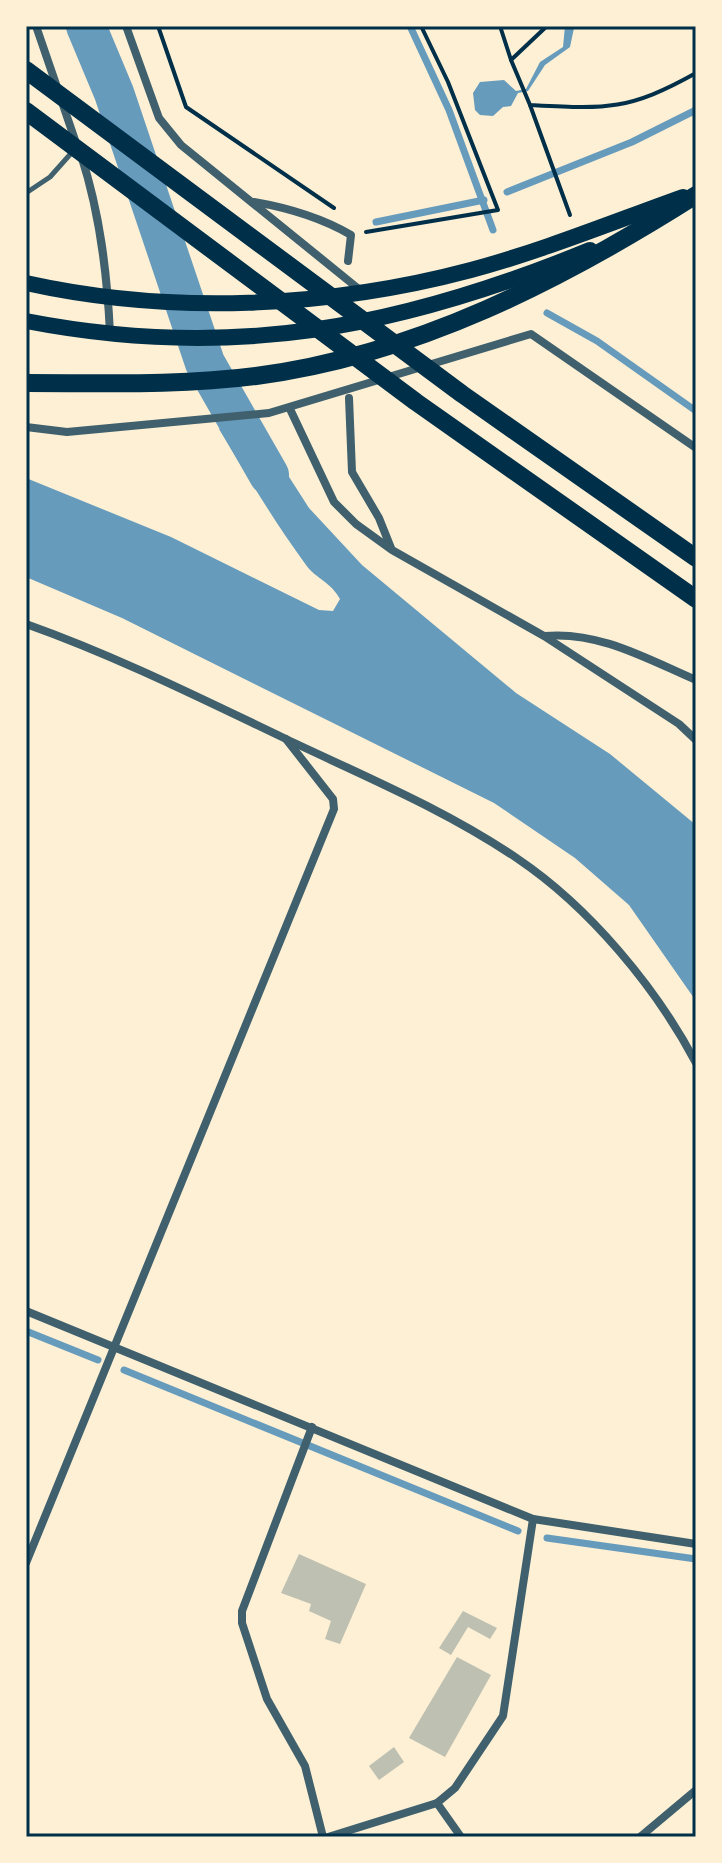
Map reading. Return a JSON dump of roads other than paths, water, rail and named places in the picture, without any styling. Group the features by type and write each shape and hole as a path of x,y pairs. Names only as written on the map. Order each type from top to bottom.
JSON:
{"highway":[{"path":"30,73 462,394 696,558"},
{"path":"26,111 416,402 696,599"},
{"path":"26,283 108,297 225,303 362,291 472,270 696,194"},
{"path":"26,321 159,339 239,340 338,328 437,306 528,275 616,240 696,194"},
{"path":"26,383 171,382 255,376 371,351 450,325 613,248 696,194"}],"street":[{"path":"36,26 92,190 108,297 110,333"},
{"path":"126,26 159,118 181,145 362,291"},
{"path":"253,202 285,207 329,222 351,235 348,261"},
{"path":"26,427 67,432 269,413 531,334 595,375 696,448"},
{"path":"349,398 352,472 379,518 392,550"},
{"path":"290,409 334,502 356,524 392,550 544,636 679,724 696,740"},
{"path":"26,624 135,665 384,785 520,860 582,915 638,973 696,1063"},
{"path":"544,636 574,633 605,641 696,680"},
{"path":"26,1563 334,809 333,799 286,739"},
{"path":"26,1311 533,1519 696,1544"},
{"path":"312,1427 242,1611 242,1623 267,1699 305,1766 325,1837 437,1803 455,1788 506,1708 533,1519"},
{"path":"640,1837 696,1790"},
{"path":"437,1803 461,1837"}],"lane":[{"path":"26,193 50,177 78,146"}],"water":[{"path":"565,26 574,28 570,47 545,65 528,91 518,93 511,106 503,107 493,116 480,115 475,110 473,93 480,82 504,80 516,91 526,89 540,62 563,47"},
{"path":"257,427 309,508 362,565 516,693 610,754 696,825 696,1001 629,905 575,858 494,803 122,618 26,577 26,478 171,537 319,610 333,611 340,599 306,565 219,429"}],"waterway":[{"path":"86,26 114,93 205,363 269,475"},
{"path":"410,26 449,110 493,230"},
{"path":"507,192 632,142 696,110"},
{"path":"376,222 484,200"},
{"path":"547,313 597,341 696,411"},
{"path":"26,1331 98,1360"},
{"path":"124,1370 518,1531"},
{"path":"547,1538 696,1559"}]}
